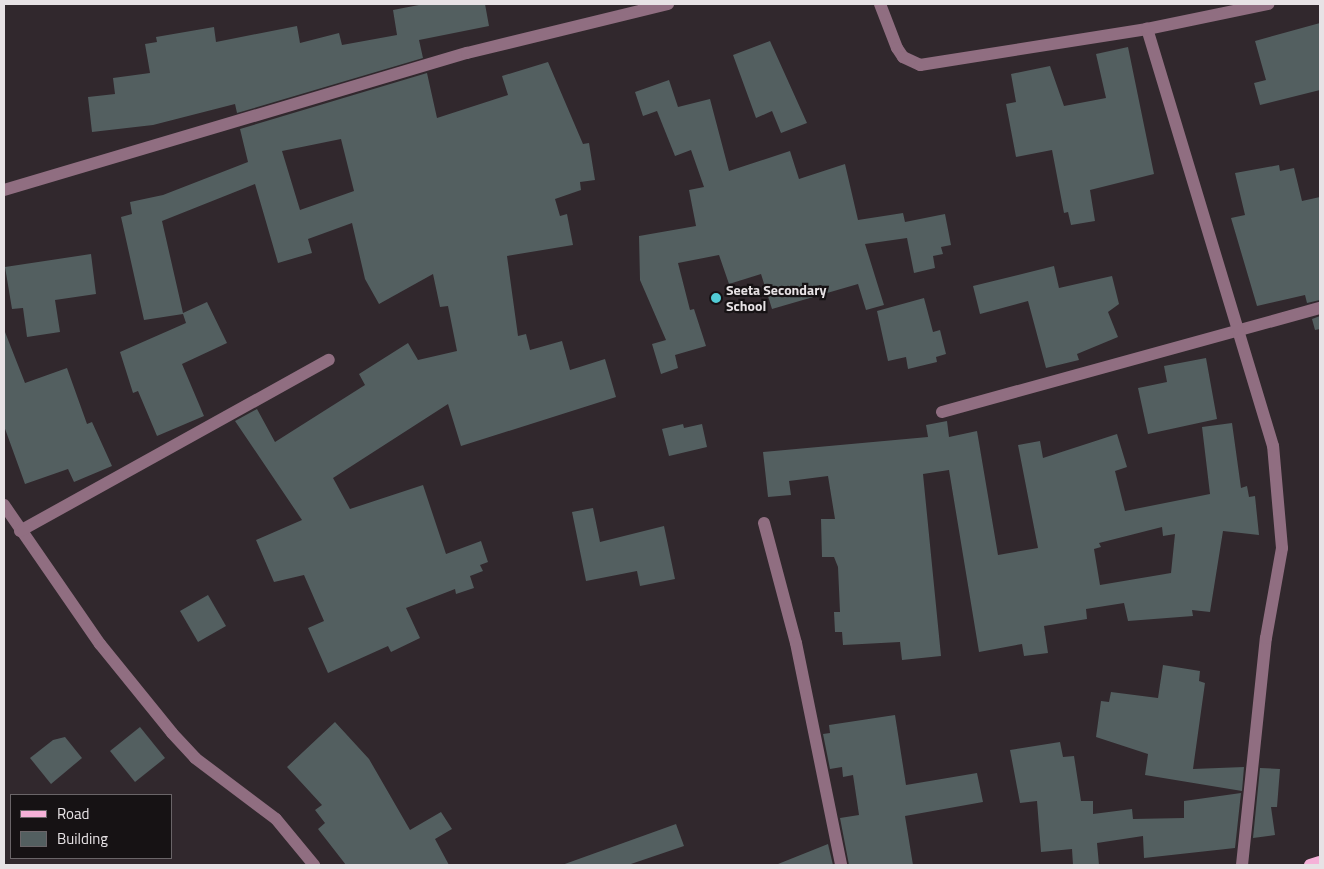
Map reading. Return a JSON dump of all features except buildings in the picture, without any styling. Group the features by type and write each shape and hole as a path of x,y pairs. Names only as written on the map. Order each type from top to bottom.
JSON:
{"main road":[{"path":"1310,865 1320,862"}],"street":[{"path":"4,190 467,53 668,4"},
{"path":"880,4 897,48 903,57 920,65 1147,29 1268,4"},
{"path":"1147,29 1239,328 1273,446 1282,548 1266,638 1242,865"},
{"path":"942,412 1239,328 1320,308"},
{"path":"20,531 329,360"},
{"path":"4,505 20,531 100,644 172,733 195,758 276,819 314,865"},
{"path":"764,524 796,643 841,865"}],"place":[{"name":"Seeta Secondary School","path":"716,298"}]}
